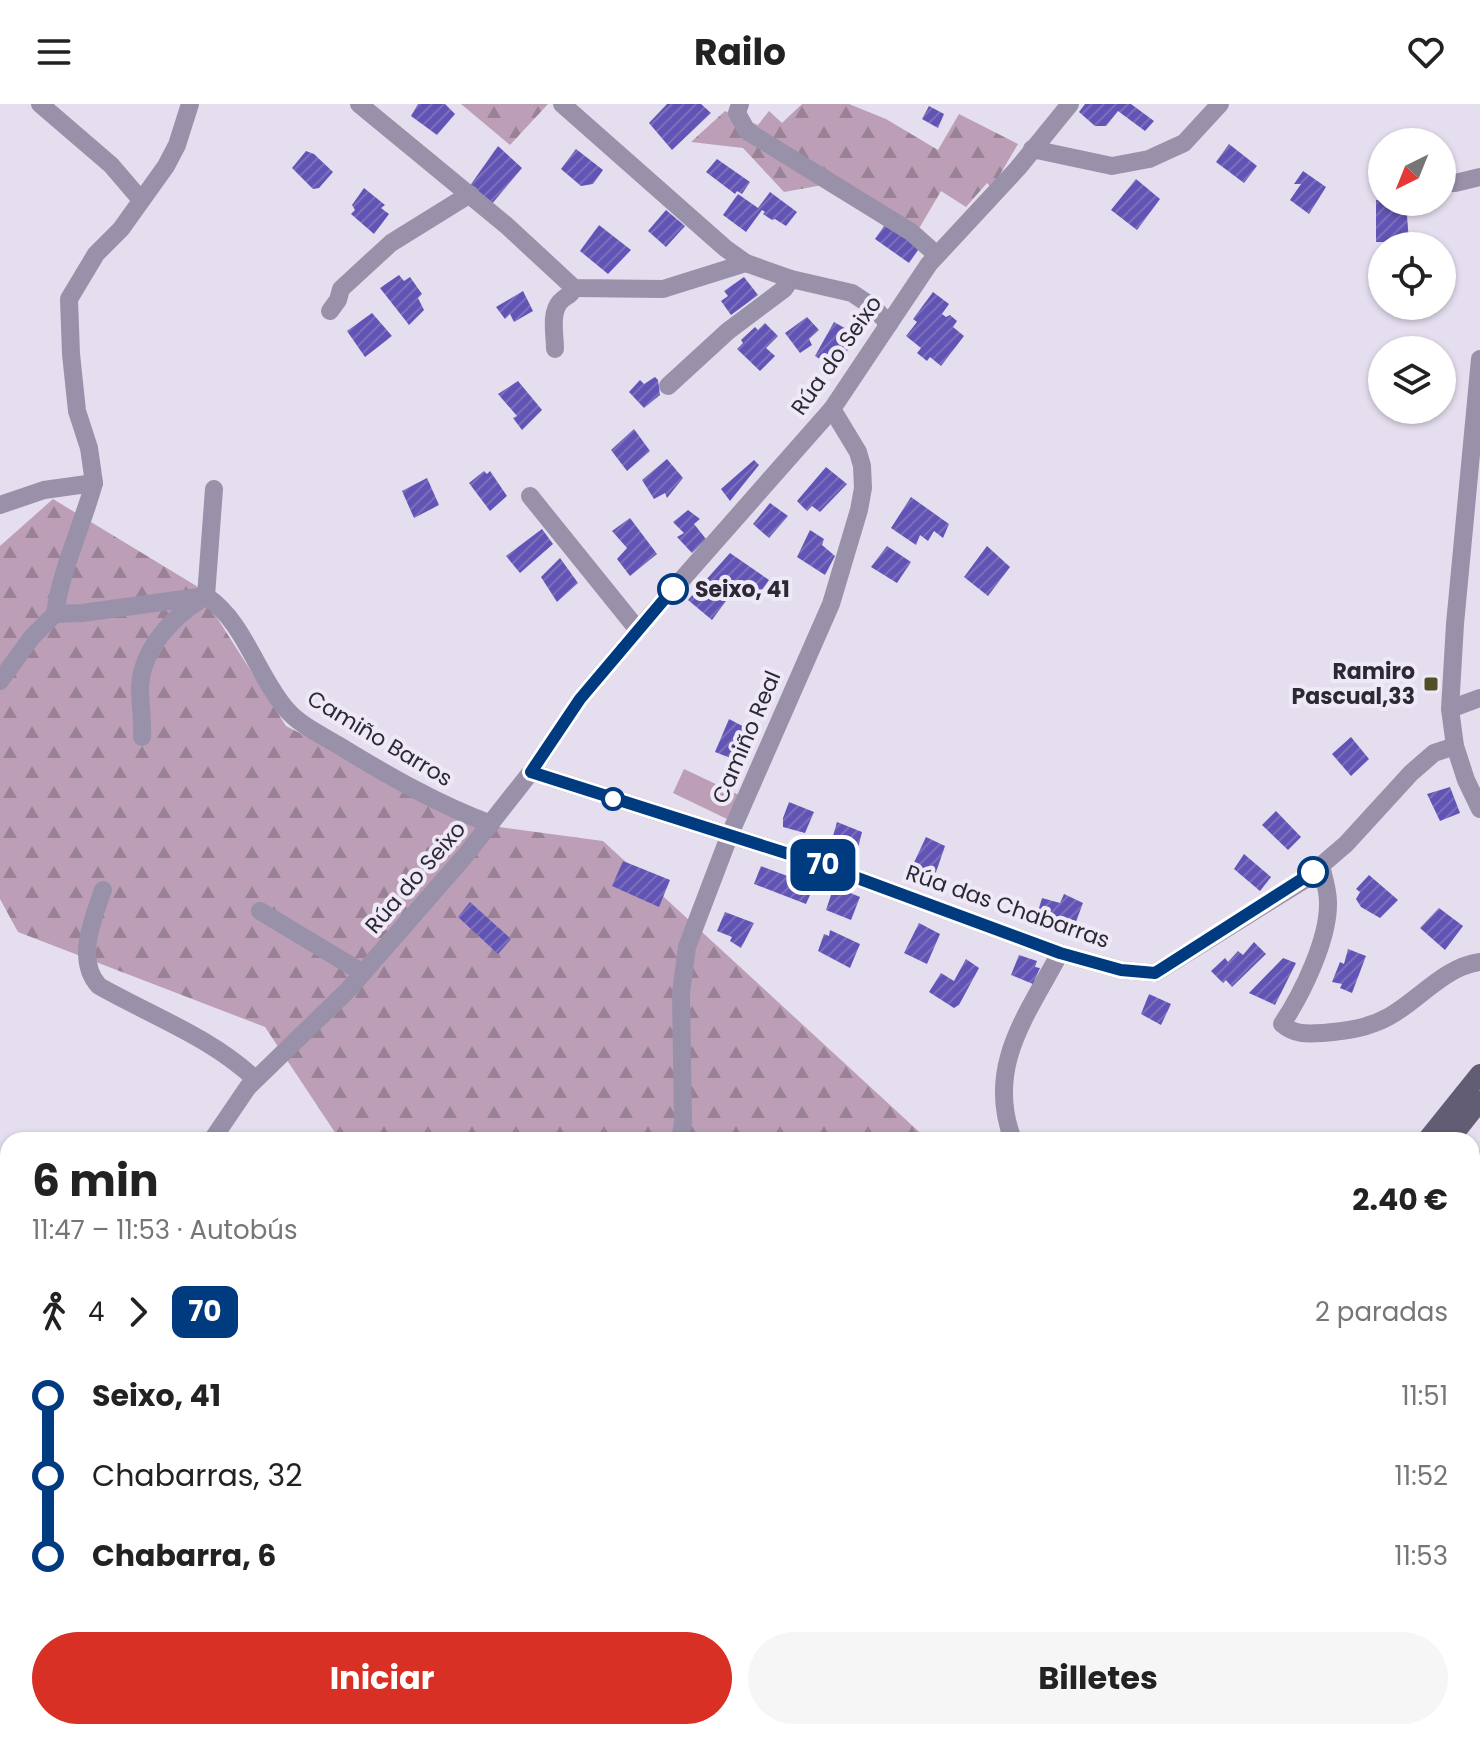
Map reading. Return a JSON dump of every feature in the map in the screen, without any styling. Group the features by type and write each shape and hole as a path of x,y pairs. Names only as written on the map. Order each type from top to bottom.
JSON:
{"main road":[{"path":"1433,1132 1480,1074"},
{"path":"1455,1132 1480,1101"}],"street":[{"path":"40,104 111,165 141,200"},
{"path":"0,681 32,637 55,614 58,588 94,483 89,448 77,411 69,299 96,254 121,229 177,145 190,104"},
{"path":"359,104 470,194 574,288 663,289 746,263"},
{"path":"562,104 746,263 791,279 852,293 873,307 889,324"},
{"path":"740,104 737,113 747,131 899,224 937,255"},
{"name":"Rúa do Seixo","path":"217,1132 255,1079 363,973 491,824 531,772 580,699 832,409 912,286 1018,168 1070,104"},
{"path":"1032,149 1112,166 1149,159 1184,143 1220,104"},
{"path":"1456,183 1480,177"},
{"path":"330,311 341,289 391,243 470,194"},
{"path":"668,386 728,331 774,297 791,279"},
{"path":"555,349 555,313 560,302 571,295 574,288"},
{"path":"1480,359 1450,709 1455,746 1480,809"},
{"name":"Camiño Real","path":"681,1132 681,993 687,947 730,834 831,604 859,510 863,488 862,466 858,452 832,409"},
{"path":"0,505 44,490 94,483"},
{"path":"206,596 214,489"},
{"path":"530,496 638,630"},
{"path":"55,614 206,596"},
{"path":"142,737 140,684 145,663 164,631 184,611 206,596"},
{"name":"Camiño Barros","path":"206,596 226,614 268,684 289,712 366,763 437,802 491,824"},
{"path":"1450,709 1480,698"},
{"name":"Rúa das Chabarras","path":"531,772 814,862 1060,953 1121,970 1155,973 1292,888 1346,844 1411,773 1434,753 1455,746"},
{"path":"1321,866 1328,912 1303,991 1282,1024 1290,1031 1304,1034 1370,1026 1397,1012 1448,974 1467,963 1480,962"},
{"path":"103,890 88,947 92,979 106,990 151,1011 216,1049 255,1079"},
{"path":"260,911 363,973"},
{"path":"1011,1132 1002,1090 1008,1058 1019,1027 1060,953"}],"green space":[{"path":"461,104 548,104 510,145"},
{"path":"802,104 849,104 886,119 938,150 959,114 1018,144 992,188 987,183 966,207 941,191 917,232 823,185 784,192 743,148 691,142 725,111 758,125 769,111 782,123"},
{"path":"53,499 208,593 214,613 286,726 477,824 603,841 919,1132 335,1132 265,1027 18,932 0,899 0,546"},
{"path":"684,769 739,795 727,819 673,793"}],"building":[{"path":"418,104 445,104 455,114 437,135 411,116"},
{"path":"667,104 701,104 711,113 672,150 649,123"},
{"path":"1085,104 1131,104 1154,121 1145,131 1118,111 1106,126 1095,126 1079,112"},
{"path":"929,106 944,114 938,128 922,119"},
{"path":"1229,144 1257,166 1244,183 1216,162"},
{"path":"498,146 522,168 491,205 469,187"},
{"path":"576,149 603,170 593,184 581,186 561,169"},
{"path":"306,151 314,154 333,172 319,188 313,189 292,168"},
{"path":"717,159 750,182 742,194 737,191 735,194 706,172"},
{"path":"1303,171 1326,187 1309,214 1290,200 1301,184 1294,184"},
{"path":"1136,179 1160,199 1137,230 1111,210"},
{"path":"364,188 385,205 381,208 389,214 374,234 351,214 355,210 352,205"},
{"path":"770,192 797,212 786,226 763,214 765,212 762,210 746,232 723,215 738,194 758,208"},
{"path":"666,210 685,226 666,247 648,231"},
{"path":"1376,216 1407,216 1408,232 1376,232"},
{"path":"889,219 923,243 909,263 875,239"},
{"path":"599,225 631,250 608,274 580,251"},
{"path":"399,275 404,281 410,277 422,294 418,298 424,310 409,325 380,288"},
{"path":"744,277 758,295 731,315 721,301 728,296 724,291"},
{"path":"523,291 533,311 514,322 510,314 505,319 496,307"},
{"path":"933,292 949,304 942,314 946,317 950,315 957,321 953,327 964,336 941,366 930,357 927,361 917,353 921,348 906,336 917,322 913,319"},
{"path":"372,313 392,336 365,357 347,331"},
{"path":"807,317 819,330 809,339 812,345 800,353 785,333"},
{"path":"834,322 857,335 836,369 815,356"},
{"path":"765,323 778,336 766,348 775,356 760,371 737,349 743,343 741,340 755,327 758,330"},
{"path":"655,377 660,395 644,408 629,392 640,380 644,384"},
{"path":"518,381 542,410 522,430 513,418 517,416 498,394"},
{"path":"634,429 650,451 627,471 611,450"},
{"path":"667,459 683,478 667,498 665,493 654,499 642,480"},
{"path":"754,460 759,465 730,501 721,489"},
{"path":"826,467 847,484 820,512 812,506 807,511 797,501"},
{"path":"484,471 487,474 490,471 507,496 490,511 469,483"},
{"path":"427,478 439,505 414,518 402,491"},
{"path":"911,497 949,524 943,538 934,531 928,541 920,535 916,545 891,528"},
{"path":"770,503 788,516 769,538 753,524"},
{"path":"688,510 700,519 694,524 706,539 692,553 677,537 684,533 673,522"},
{"path":"630,518 657,554 630,576 617,559 627,548 612,531"},
{"path":"542,529 553,544 520,573 506,556"},
{"path":"810,530 824,539 822,545 835,556 825,575 797,557"},
{"path":"887,546 911,562 897,583 871,567"},
{"path":"987,546 1010,567 988,596 964,577"},
{"path":"730,553 769,580 757,597 740,582 712,620 688,600"},
{"path":"560,558 578,583 557,602 541,577"},
{"path":"729,719 752,731 741,762 715,752"},
{"path":"1351,737 1369,759 1351,776 1332,754"},
{"path":"1450,787 1460,813 1440,821 1427,794"},
{"path":"789,802 814,812 805,833 783,827"},
{"path":"1276,811 1301,837 1288,850 1262,825"},
{"path":"837,822 862,832 857,852 831,843"},
{"path":"926,837 945,846 933,881 910,871"},
{"path":"1244,854 1271,877 1260,891 1234,869"},
{"path":"623,861 670,880 659,907 612,886"},
{"path":"761,866 814,886 806,904 754,884"},
{"path":"1369,875 1398,900 1380,918 1361,907 1356,899 1360,892 1356,889"},
{"path":"834,886 860,897 851,920 826,910"},
{"path":"1064,894 1083,903 1071,935 1034,925 1042,898 1060,903"},
{"path":"470,902 511,939 498,954 458,917"},
{"path":"1439,908 1463,926 1445,950 1420,928"},
{"path":"725,912 754,923 741,948 730,941 732,937 717,931"},
{"path":"919,923 940,934 927,964 904,953"},
{"path":"830,930 860,944 850,968 818,951 824,934 829,936"},
{"path":"1254,942 1266,954 1232,987 1211,971 1225,958 1228,962 1238,951 1243,955"},
{"path":"1348,949 1366,956 1352,993 1340,988 1342,984 1332,982 1340,962 1344,964"},
{"path":"1019,955 1037,961 1035,967 1040,968 1033,984 1011,975"},
{"path":"1283,958 1296,963 1275,1005 1249,993"},
{"path":"966,959 979,968 959,1005 954,1008 929,992 941,973 954,981"},
{"path":"1149,994 1171,1004 1161,1025 1141,1014"}],"bus line":[{"name":"70","path":"673,589 580,699 531,772 814,862 1060,953 1138,973 1155,973 1313,872"}],"place":[{"name":"Seixo, 41","path":"673,589"},
{"name":"Ramiro Pascual,33","path":"1431,684"}]}
